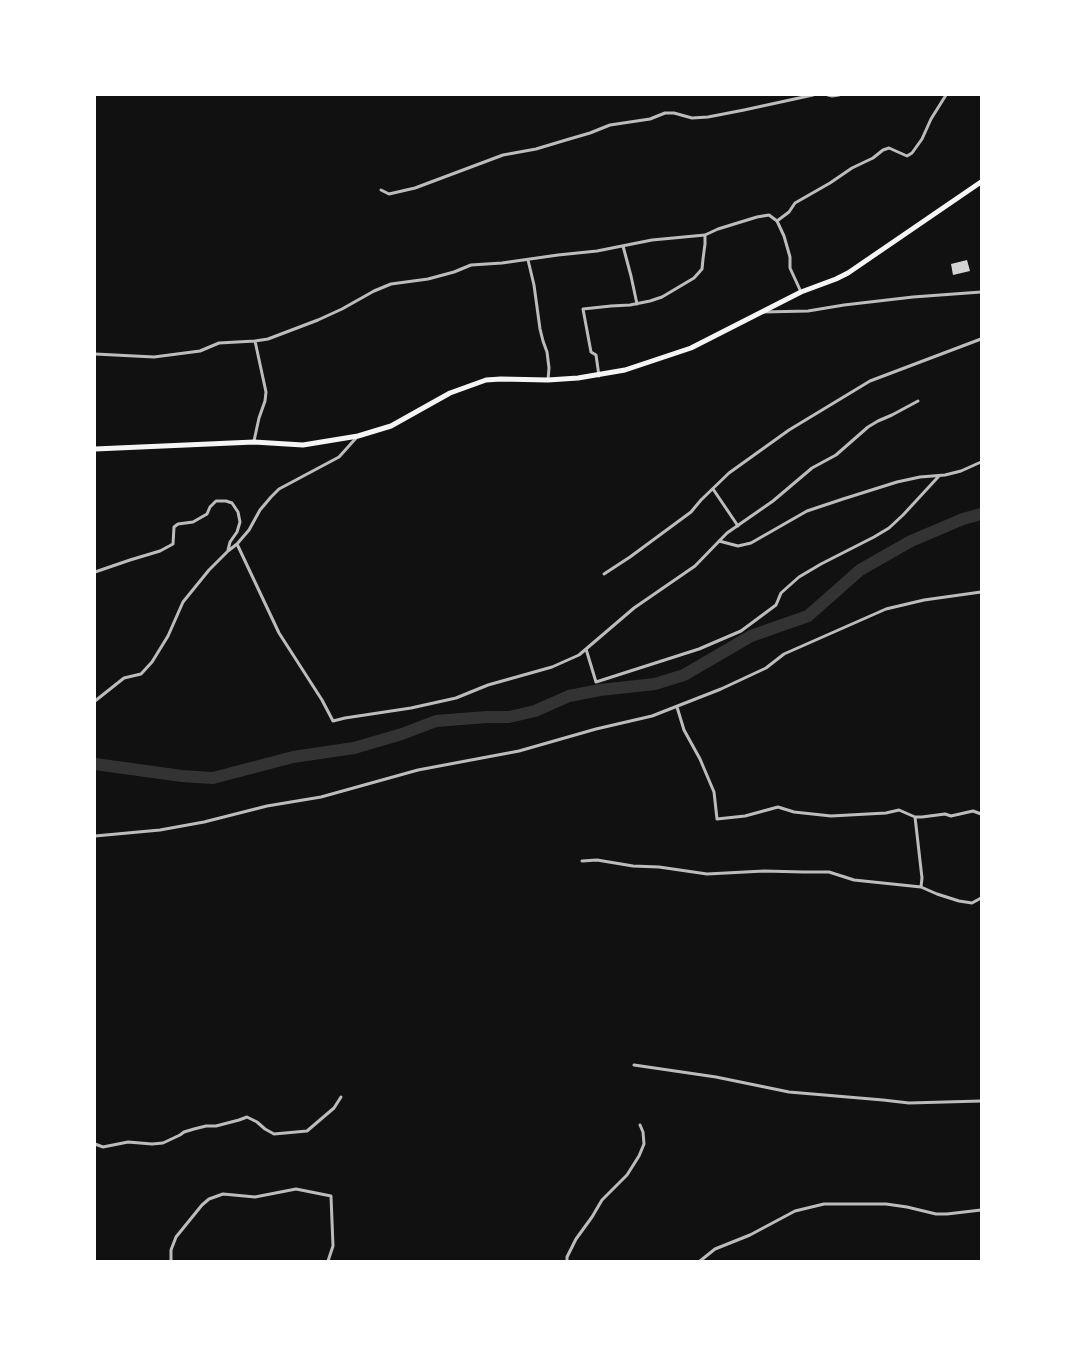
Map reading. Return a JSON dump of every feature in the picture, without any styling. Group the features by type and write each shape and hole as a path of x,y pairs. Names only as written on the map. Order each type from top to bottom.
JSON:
{"main road":[{"path":"95,449 254,442 303,445 358,436 391,426 450,393 486,380 548,380 599,376 625,370 691,348 801,292 836,279 981,182"}],"street":[{"path":"381,190 389,194 415,188 503,155 566,140 610,125 650,119 665,113 692,118 708,116 813,95"},
{"path":"828,95 839,95"},
{"path":"777,221 796,203 852,168 873,158 883,150 889,148 907,156 912,153 922,139 946,95"},
{"path":"95,354 154,357 200,351 219,343 255,342 318,320 391,284 454,272 471,265 528,260 596,251 652,240 705,235 718,229 769,215 777,221 784,236 790,257 790,268 801,292"},
{"path":"599,376 596,355 591,352 583,309 636,304 662,297 694,278 702,269 705,235"},
{"path":"623,246 636,304"},
{"path":"528,260 534,285 540,329 547,352 548,380"},
{"path":"760,312 808,311 913,297 981,292"},
{"path":"604,574 691,512 729,473 789,430 870,381 981,339"},
{"path":"254,442 266,392 255,342"},
{"path":"237,544 279,633 322,700 333,721 411,708 456,698 570,659 586,649 634,608 695,566 728,533 773,501 812,468 836,455 868,427 918,401"},
{"path":"95,701 124,678 141,674 152,662 168,636 183,602 209,570 250,530 260,510 279,489 339,458 358,436"},
{"path":"719,541 738,546 750,543 808,511 843,498 897,482 961,471 981,462"},
{"path":"586,649 596,682 699,649 741,631 776,605 781,593 800,577 821,564 874,538 889,528 939,476"},
{"path":"713,489 738,526"},
{"path":"95,572 160,551 173,544 174,527 178,524 193,522 207,514 210,507 216,501 232,503 238,512 240,522 237,532 230,542 228,551"},
{"path":"95,836 160,830 204,822 267,806 321,797 418,770 519,751 596,729 652,716 721,689 766,668 784,654 886,608 924,600 981,592"},
{"path":"677,707 684,730 700,759 714,792 716,819 745,816 778,807 794,812 831,816 886,813 899,810 915,817 945,814 951,816 973,811 981,814"},
{"path":"915,817 922,878 921,887"},
{"path":"582,861 596,860 707,874 754,871 829,872 854,880 921,887 959,901 972,903 981,898"},
{"path":"634,1065 716,1077 789,1092 908,1103 981,1100"},
{"path":"95,1144 103,1148 128,1142 163,1143 194,1128 216,1126 247,1116 274,1134 307,1131 334,1108 341,1097"},
{"path":"567,1261 567,1257 576,1239 602,1200 627,1175 639,1156 644,1144 643,1132 640,1126"},
{"path":"171,1261 171,1250 176,1237 202,1205 210,1199 223,1194 255,1197 296,1188 331,1196 332,1246 328,1261"},
{"path":"700,1261 714,1249 750,1235 795,1211 824,1204 886,1204 936,1214 981,1210"}],"building":[{"path":"967,260 970,271 953,275 951,264"}],"waterway":[{"path":"95,764 182,776 213,778 293,757 354,748 402,734 436,721 509,717 535,711 569,696 600,690 655,684 684,675 751,636 808,616 860,570 911,541 963,519 981,514"}]}
